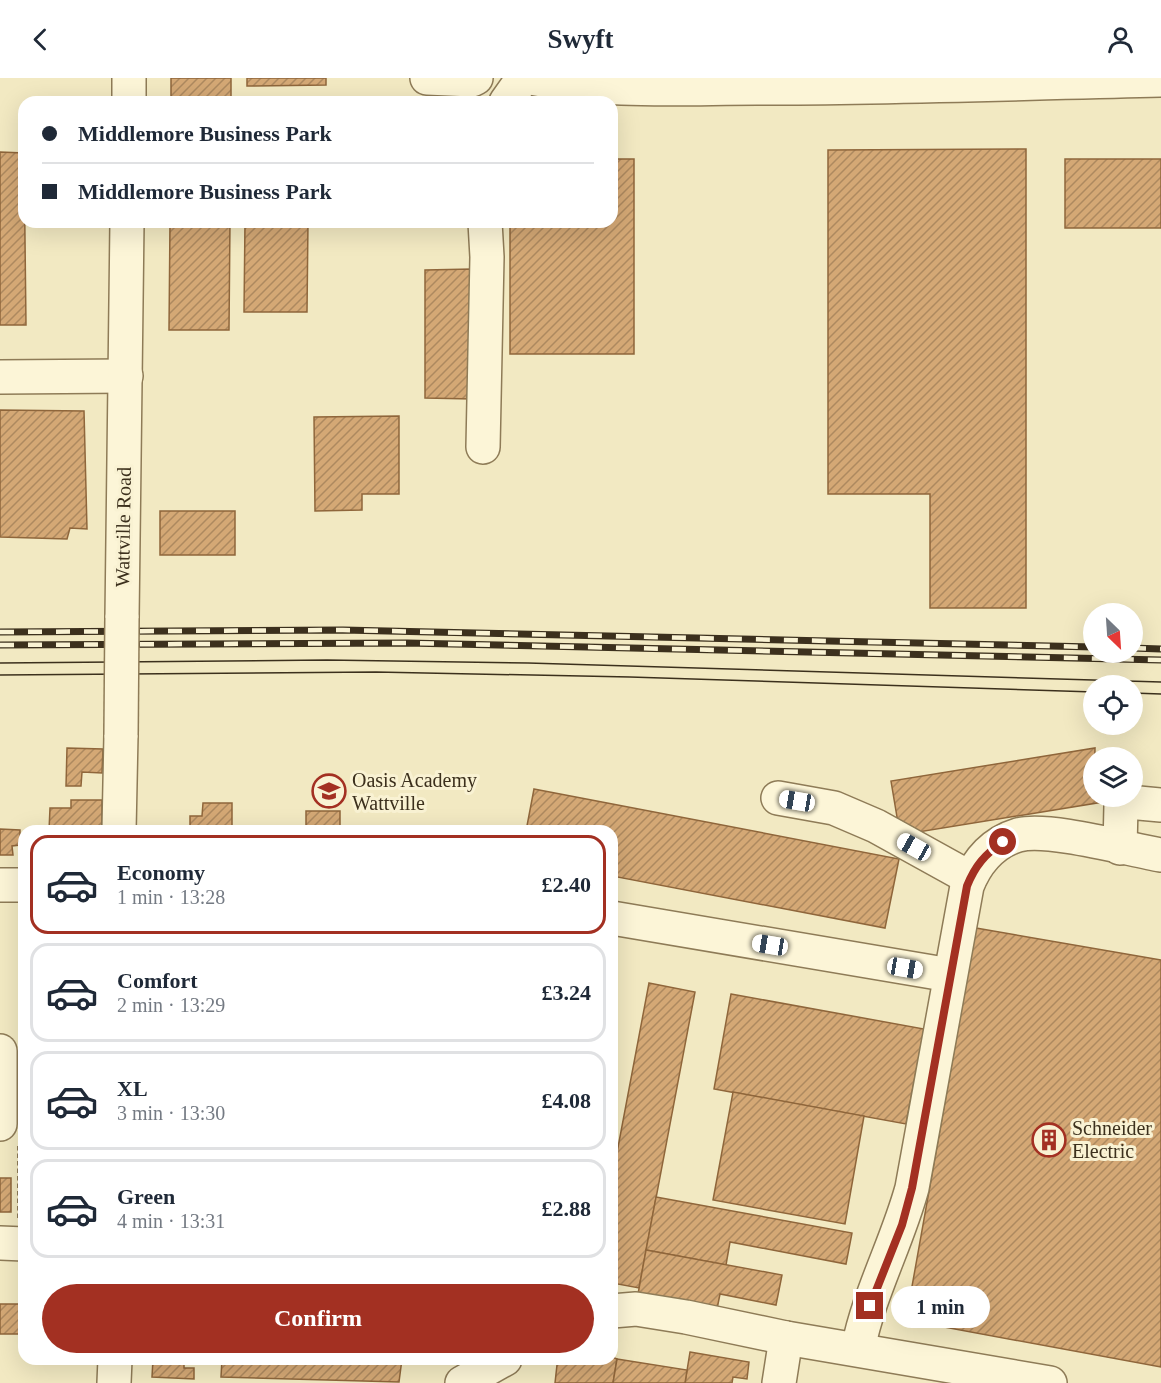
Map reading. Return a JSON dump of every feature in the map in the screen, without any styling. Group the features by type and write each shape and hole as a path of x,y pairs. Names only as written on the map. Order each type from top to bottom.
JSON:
{"street":[{"path":"129,78 129,96"},
{"path":"427,78 472,80 476,78"},
{"path":"510,96 523,78"},
{"path":"531,78 614,89 807,88 1161,80"},
{"name":"Wattville Road","path":"119,825 127,228"},
{"path":"483,447 487,337 485,228"},
{"path":"0,377 126,376"},
{"path":"778,798 834,808 876,826 970,878"},
{"path":"1120,848 1121,804 1128,802 1161,805"},
{"path":"858,1349 863,1324 902,1225 912,1188 950,975 970,878 988,852 1019,835 1042,834 1161,855"},
{"path":"0,885 18,885"},
{"path":"618,919 950,975"},
{"path":"0,1051 1,1124"},
{"path":"618,1310 636,1309 656,1312 786,1338 1050,1383"},
{"path":"778,1383 786,1338"},
{"path":"114,1383 115,1365"},
{"path":"462,1383 495,1365"}],"path":[{"path":"1,1124 17,1137 18,1142"},
{"path":"14,1244 18,1193"}],"building":[{"path":"171,78 231,78 231,96 171,96"},
{"path":"247,78 326,78 326,85 247,86"},
{"path":"1026,149 1026,608 930,608 930,494 828,494 828,150"},
{"path":"0,152 18,153 18,228 25,228 26,325 0,325"},
{"path":"618,159 634,159 634,354 510,354 510,228 618,228"},
{"path":"1065,159 1161,159 1161,228 1065,228"},
{"path":"170,228 230,228 229,330 169,330"},
{"path":"245,228 308,228 307,312 244,312"},
{"path":"472,269 472,399 425,398 425,270"},
{"path":"0,410 84,411 87,529 70,528 67,539 0,537"},
{"path":"399,416 399,494 362,494 362,510 315,511 314,417"},
{"path":"160,511 235,511 235,555 160,555"},
{"path":"67,748 103,749 102,773 82,772 81,786 66,786"},
{"path":"1083,750 1083,805 900,835 891,781"},
{"path":"534,789 899,859 885,928 618,877 618,825 527,825"},
{"path":"71,800 102,800 102,825 49,825 50,808 71,808"},
{"path":"203,803 232,803 232,825 190,825 190,816 202,816"},
{"path":"306,811 340,811 340,825 306,825"},
{"path":"0,829 18,830 18,845 12,846 13,855 0,855"},
{"name":"Schneider Electric","path":"976,928 1161,960 1161,1367 906,1320"},
{"path":"649,983 695,992 639,1288 618,1284 618,1147"},
{"path":"731,994 924,1029 906,1124 714,1089"},
{"path":"733,1092 864,1116 845,1224 713,1200"},
{"path":"0,1178 11,1178 11,1212 0,1212"},
{"path":"656,1197 852,1233 846,1264 730,1242 726,1265 646,1250"},
{"path":"646,1250 782,1275 776,1305 720,1294 717,1309 638,1294"},
{"path":"0,1304 18,1304 18,1334 0,1334"},
{"path":"690,1352 749,1362 747,1379 733,1377 732,1383 685,1383"},
{"path":"618,1359 687,1370 685,1383 613,1383"},
{"path":"153,1365 184,1365 184,1368 194,1368 194,1379 152,1377"},
{"path":"222,1365 401,1365 399,1382 221,1377"},
{"path":"557,1365 616,1365 613,1383 555,1383"}],"tram line":[{"path":"0,663 327,660 528,663 1161,682"},
{"path":"0,675 376,672 630,677 1083,692"},
{"path":"1143,693 1161,694"}],"railway":[{"path":"0,632 343,630 1083,647"},
{"path":"0,645 407,643 1161,660"},
{"path":"1143,648 1161,649"}],"place":[{"name":"Oasis Academy Wattville","path":"329,791"},
{"name":"Schneider Electric","path":"1049,1140"}],"route":[{"path":"870,1306 902,1225 912,1188 967,886 975,868 988,852 1003,842"}]}
